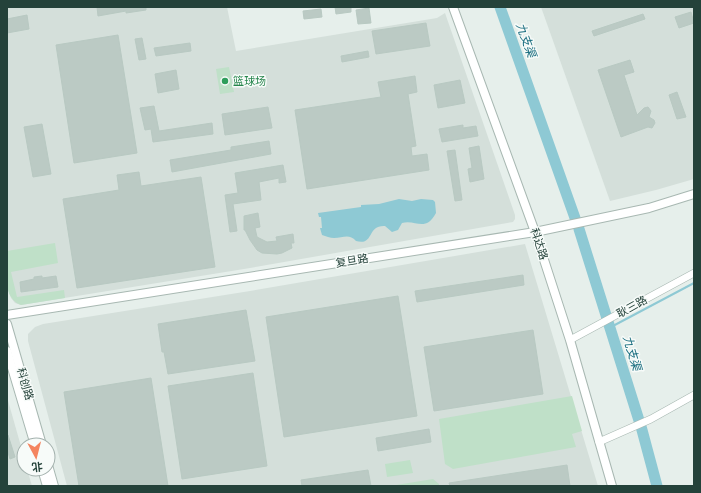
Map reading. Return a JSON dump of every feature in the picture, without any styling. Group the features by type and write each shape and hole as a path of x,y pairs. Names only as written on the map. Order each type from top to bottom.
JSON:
{"street":[{"name":"科达路","path":"453,7 535,232 570,340 612,486"},
{"name":"复旦路","path":"7,315 535,232 636,211 694,194"},
{"name":"耿三路","path":"570,340 694,273"},
{"name":"科创路","path":"7,324 40,437"},
{"name":"科创路","path":"7,351 33,437"},
{"path":"599,442 651,419 694,396"}],"shaded area":[{"path":"7,7 227,7 236,51 437,18 445,13 515,215 515,219 513,222 244,269 21,305 15,303 11,298 7,286"},
{"path":"541,7 694,7 694,179 610,201"},
{"path":"525,244 598,486 67,486 56,445 56,437 54,437 28,341 28,334 35,327 43,324 250,291"},
{"path":"7,397 18,437 16,437 16,477 29,477 32,486 7,486"}],"green space":[{"name":"篮球场","path":"229,67 234,92 220,94 216,69"},
{"path":"55,243 58,263 11,272 17,297 64,290 65,298 21,305 10,296 6,282 7,251"},
{"path":"572,396 582,431 572,434 576,447 453,469 445,464 439,419"},
{"path":"410,460 413,473 387,477 385,464"},
{"path":"433,479 439,484 439,486 390,486"}],"water":[{"path":"399,199 412,201 421,199 433,200 435,202 436,213 432,219 424,224 407,222 402,223 398,230 392,232 385,226 379,227 372,232 366,241 362,242 356,241 351,237 334,238 322,235 320,228 322,228 321,217 319,217 318,213 361,207 361,205 379,204"}],"building":[{"path":"97,7 146,7 146,10 126,13 126,11 98,16"},
{"path":"335,7 351,7 351,12 336,14"},
{"path":"369,8 371,23 358,24 356,10"},
{"path":"321,9 322,17 304,19 303,11"},
{"path":"691,12 694,23 679,28 675,17"},
{"path":"643,14 645,19 594,36 592,31"},
{"path":"27,15 29,29 7,33 7,19"},
{"path":"426,23 430,46 376,54 372,31"},
{"path":"118,35 137,153 74,163 56,45"},
{"path":"142,38 146,59 139,60 135,39"},
{"path":"190,43 191,51 156,56 154,48"},
{"path":"368,51 369,57 342,62 341,56"},
{"path":"630,60 634,72 624,75 637,115 644,108 648,107 651,111 649,117 654,120 655,123 652,128 648,127 621,137 598,70"},
{"path":"176,70 179,89 158,93 155,74"},
{"path":"415,76 417,92 408,94 416,146 411,147 412,156 427,154 429,170 307,189 295,110 381,97 378,82"},
{"path":"460,80 465,103 438,108 434,85"},
{"path":"677,92 686,117 677,119 669,95"},
{"path":"154,106 159,131 212,123 213,134 153,142 151,129 145,130 140,108"},
{"path":"268,107 272,128 225,135 222,114"},
{"path":"42,124 51,174 33,177 24,127"},
{"path":"463,125 463,128 476,126 478,136 442,142 439,129"},
{"path":"269,141 271,154 172,172 170,160 231,150 231,147"},
{"path":"479,146 484,179 470,182 468,169 472,168 469,148"},
{"path":"455,150 462,200 455,201 447,151"},
{"path":"283,165 286,182 279,183 279,178 259,182 261,200 233,204 237,231 230,232 225,195 238,193 235,173"},
{"path":"139,172 141,186 201,177 215,267 77,288 63,199 119,190 117,175"},
{"path":"258,213 260,227 255,228 257,237 267,242 277,241 276,237 293,234 294,243 291,243 292,248 277,254 262,253 257,250 244,230 244,216"},
{"path":"523,275 524,285 417,302 415,291"},
{"path":"42,276 42,278 56,276 58,287 21,292 20,282"},
{"path":"398,296 417,416 284,437 266,317"},
{"path":"246,310 255,361 168,374 164,352 162,352 158,324"},
{"path":"533,330 543,394 434,411 424,347"},
{"path":"253,373 267,466 182,479 168,386"},
{"path":"151,378 168,486 79,486 64,392"},
{"path":"429,429 431,442 378,451 376,438"},
{"path":"7,435 15,457 10,459 7,449"},
{"path":"567,465 570,486 450,486 449,483"},
{"path":"368,470 371,486 302,486 301,480"}],"waterway":[{"name":"九支渠","path":"500,7 575,218"},
{"name":"九支渠","path":"579,229 642,430 657,486"},
{"path":"611,327 694,283"}],"place":[{"name":"篮球场","path":"225,81"}]}
